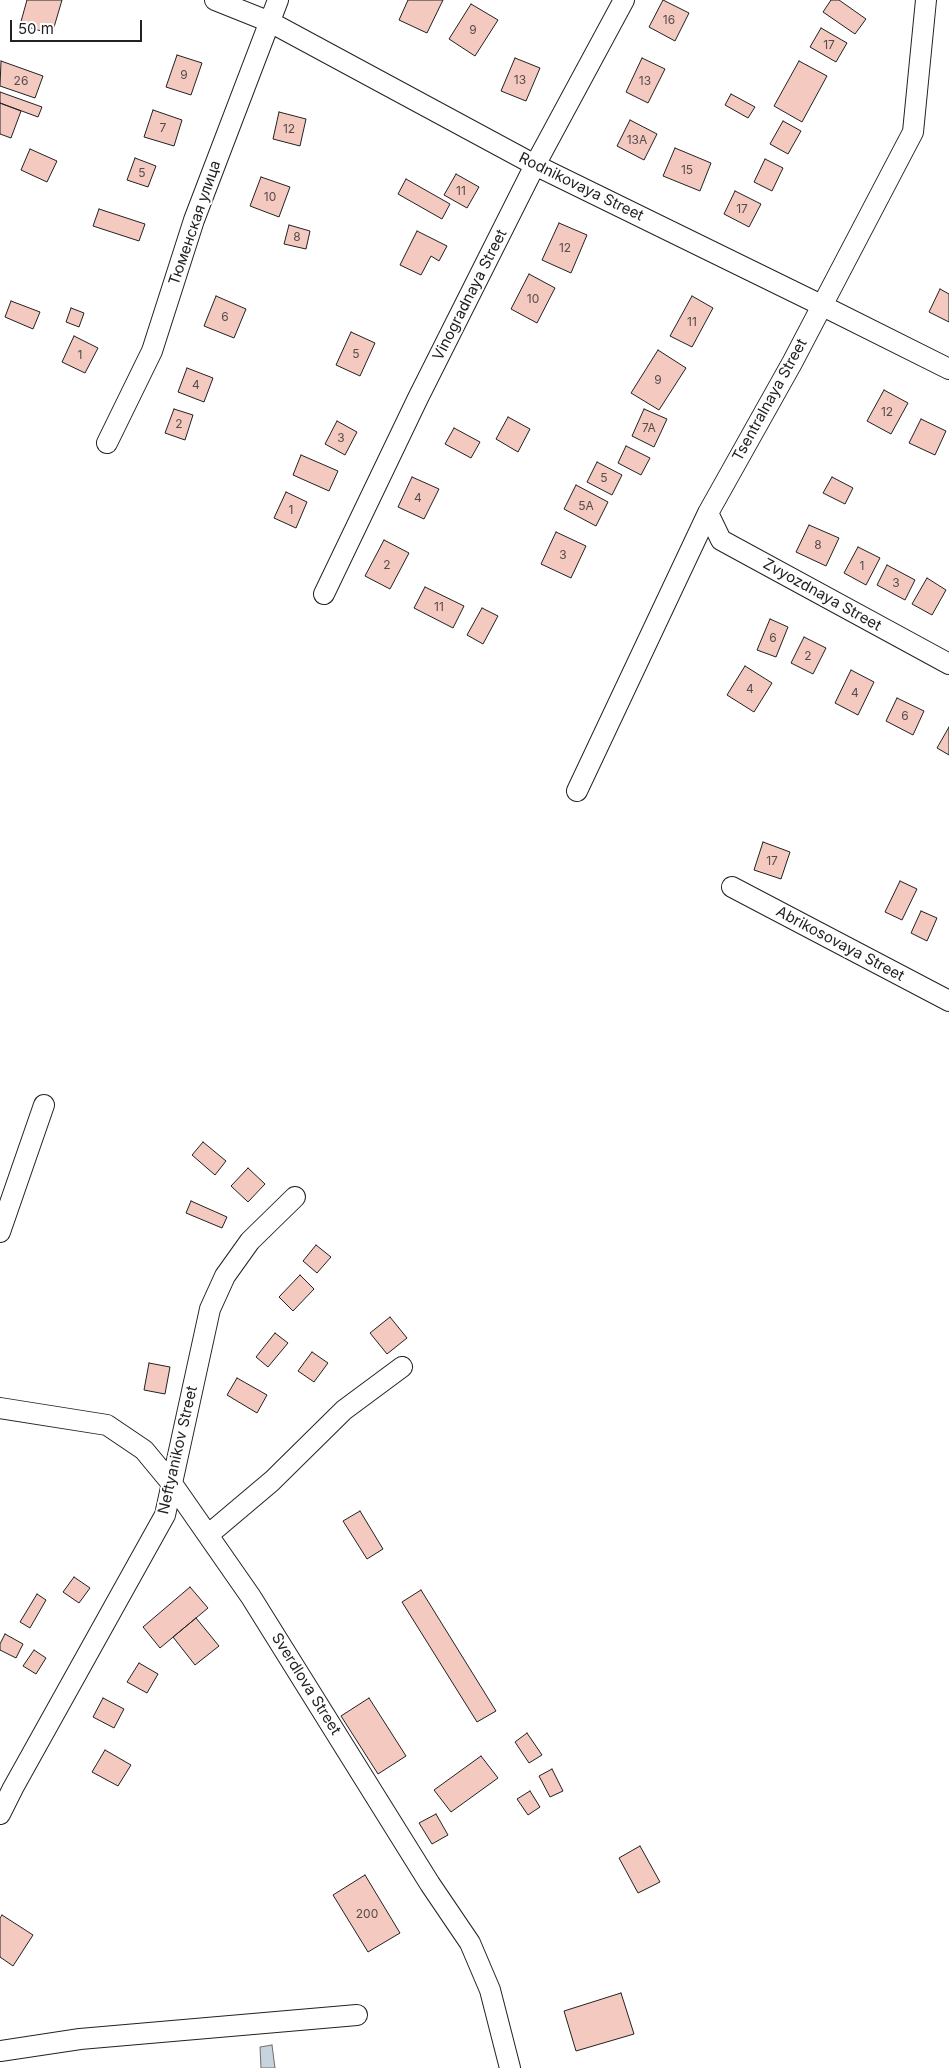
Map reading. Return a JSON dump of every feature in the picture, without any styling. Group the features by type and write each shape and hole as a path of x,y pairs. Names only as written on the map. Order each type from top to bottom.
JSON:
{"street":[{"name":"Rodnikovaya Street","path":"215,0 270,22 536,165 822,304 949,369"},
{"name":"Тюменская улица","path":"107,444 152,351 194,220 278,0"},
{"name":"Vinogradnaya Street","path":"324,594 418,398 536,165 624,0"},
{"name":"Tsentralnaya Street","path":"577,791 708,513 792,363 913,132 926,0"},
{"name":"Zvyozdnaya Street","path":"708,513 721,540 949,664"},
{"name":"Abrikosovaya Street","path":"732,887 949,1001"},
{"path":"0,1232 44,1105"},
{"name":"Neftyanikov Street","path":"0,1814 165,1515 173,1486 210,1309 225,1276 250,1241 295,1197"},
{"path":"208,1535 272,1481 344,1410 402,1367"},
{"name":"Sverdlova Street","path":"0,1408 107,1425 144,1450 173,1486 251,1597 430,1884 470,1943 490,1990 510,2068"},
{"path":"0,2051 80,2039 357,2015"}],"shaded area":[{"path":"272,2045 275,2068 261,2068 260,2047"}],"building":[{"path":"27,0 62,0 52,34 20,25"},
{"path":"408,0 443,0 427,33 399,20"},
{"path":"663,0 689,13 675,41 649,27"},
{"path":"831,0 839,0 866,19 855,34 823,12"},
{"path":"471,4 498,20 475,56 449,39"},
{"path":"821,28 847,43 836,62 810,47"},
{"path":"177,55 202,63 191,95 166,87"},
{"path":"515,58 540,68 526,101 501,91"},
{"path":"642,58 665,69 648,103 626,92"},
{"path":"1,61 43,76 35,98 0,86"},
{"path":"799,61 827,76 802,122 774,106"},
{"path":"0,92 42,107 38,117 0,103"},
{"path":"731,94 755,107 748,118 725,105"},
{"path":"0,103 21,111 11,138 0,134"},
{"path":"153,110 182,120 174,146 144,137"},
{"path":"279,112 306,119 300,146 273,139"},
{"path":"630,120 657,134 644,160 617,146"},
{"path":"783,121 801,131 788,154 770,144"},
{"path":"675,148 711,163 700,191 663,176"},
{"path":"30,149 57,161 47,182 21,170"},
{"path":"135,158 156,166 148,187 127,180"},
{"path":"765,159 783,168 772,191 754,182"},
{"path":"456,174 479,187 467,208 444,195"},
{"path":"261,177 290,187 279,217 250,206"},
{"path":"406,179 450,204 442,219 398,194"},
{"path":"735,191 761,204 749,227 724,214"},
{"path":"99,209 145,224 139,241 93,226"},
{"path":"559,223 587,235 571,273 542,260"},
{"path":"289,225 310,231 306,249 284,244"},
{"path":"417,231 447,246 439,261 431,256 421,275 400,265"},
{"path":"529,274 555,288 537,323 511,309"},
{"path":"940,289 949,294 949,322 929,312"},
{"path":"216,296 246,309 234,338 204,326"},
{"path":"692,296 713,308 692,347 670,336"},
{"path":"11,301 40,312 33,329 5,317"},
{"path":"71,308 84,313 79,327 66,322"},
{"path":"351,332 375,343 360,376 336,365"},
{"path":"74,336 98,348 85,373 62,362"},
{"path":"658,350 686,368 659,410 631,393"},
{"path":"187,368 213,378 204,402 178,392"},
{"path":"884,390 908,403 891,434 867,421"},
{"path":"174,409 193,415 185,440 165,433"},
{"path":"644,409 667,419 654,447 632,436"},
{"path":"508,417 530,429 518,452 496,439"},
{"path":"921,419 946,431 935,455 909,443"},
{"path":"337,421 357,432 345,455 325,444"},
{"path":"454,428 480,442 471,458 445,444"},
{"path":"626,446 650,458 641,475 618,463"},
{"path":"301,455 338,471 329,491 293,475"},
{"path":"597,462 622,475 612,495 587,482"},
{"path":"412,477 439,489 424,519 398,507"},
{"path":"832,477 853,488 845,504 823,493"},
{"path":"576,485 608,502 596,526 564,509"},
{"path":"286,492 307,502 296,528 274,518"},
{"path":"809,525 839,538 826,566 796,552"},
{"path":"556,532 586,546 571,578 541,564"},
{"path":"384,540 409,553 390,589 365,576"},
{"path":"858,547 880,558 866,585 844,573"},
{"path":"887,565 915,580 905,600 877,585"},
{"path":"927,578 946,590 932,615 912,604"},
{"path":"425,587 464,606 453,628 414,608"},
{"path":"482,608 498,616 483,644 467,635"},
{"path":"770,619 788,627 776,657 757,650"},
{"path":"804,637 826,648 813,674 791,663"},
{"path":"745,666 772,683 754,712 727,695"},
{"path":"851,670 874,682 858,715 835,703"},
{"path":"897,698 924,711 913,735 886,721"},
{"path":"949,727 949,755 937,748"},
{"path":"763,842 790,852 781,879 754,870"},
{"path":"900,881 917,889 902,920 885,912"},
{"path":"921,911 937,918 927,941 911,933"},
{"path":"203,1142 226,1161 215,1175 192,1155"},
{"path":"248,1168 265,1184 248,1202 231,1186"},
{"path":"191,1201 227,1217 222,1228 186,1213"},
{"path":"316,1245 331,1257 317,1273 303,1261"},
{"path":"300,1275 314,1289 293,1311 279,1297"},
{"path":"390,1317 407,1338 387,1354 370,1333"},
{"path":"275,1333 288,1343 268,1367 256,1357"},
{"path":"312,1352 328,1363 314,1382 298,1371"},
{"path":"149,1363 170,1367 165,1394 144,1390"},
{"path":"237,1378 267,1395 257,1413 227,1395"},
{"path":"360,1511 383,1549 367,1559 343,1521"},
{"path":"74,1577 90,1588 79,1603 63,1592"},
{"path":"190,1587 208,1608 160,1648 143,1627"},
{"path":"421,1590 496,1711 477,1722 402,1602"},
{"path":"37,1594 46,1600 30,1628 20,1622"},
{"path":"196,1618 219,1646 195,1665 173,1637"},
{"path":"5,1634 23,1644 16,1658 0,1650 0,1644"},
{"path":"34,1650 46,1658 36,1674 23,1666"},
{"path":"139,1663 158,1674 147,1693 127,1682"},
{"path":"103,1698 124,1709 114,1728 93,1717"},
{"path":"369,1698 406,1756 378,1774 341,1716"},
{"path":"527,1733 542,1755 529,1763 515,1742"},
{"path":"105,1750 131,1765 118,1786 92,1772"},
{"path":"481,1756 498,1778 451,1812 434,1790"},
{"path":"552,1769 563,1791 550,1797 539,1776"},
{"path":"530,1791 540,1807 528,1815 517,1799"},
{"path":"436,1814 448,1835 432,1844 419,1823"},
{"path":"640,1846 660,1882 638,1893 619,1858"},
{"path":"365,1875 400,1933 368,1952 333,1895"},
{"path":"2,1915 33,1935 13,1966 0,1957 0,1918"},
{"path":"621,1993 634,2034 576,2051 564,2011"}]}
